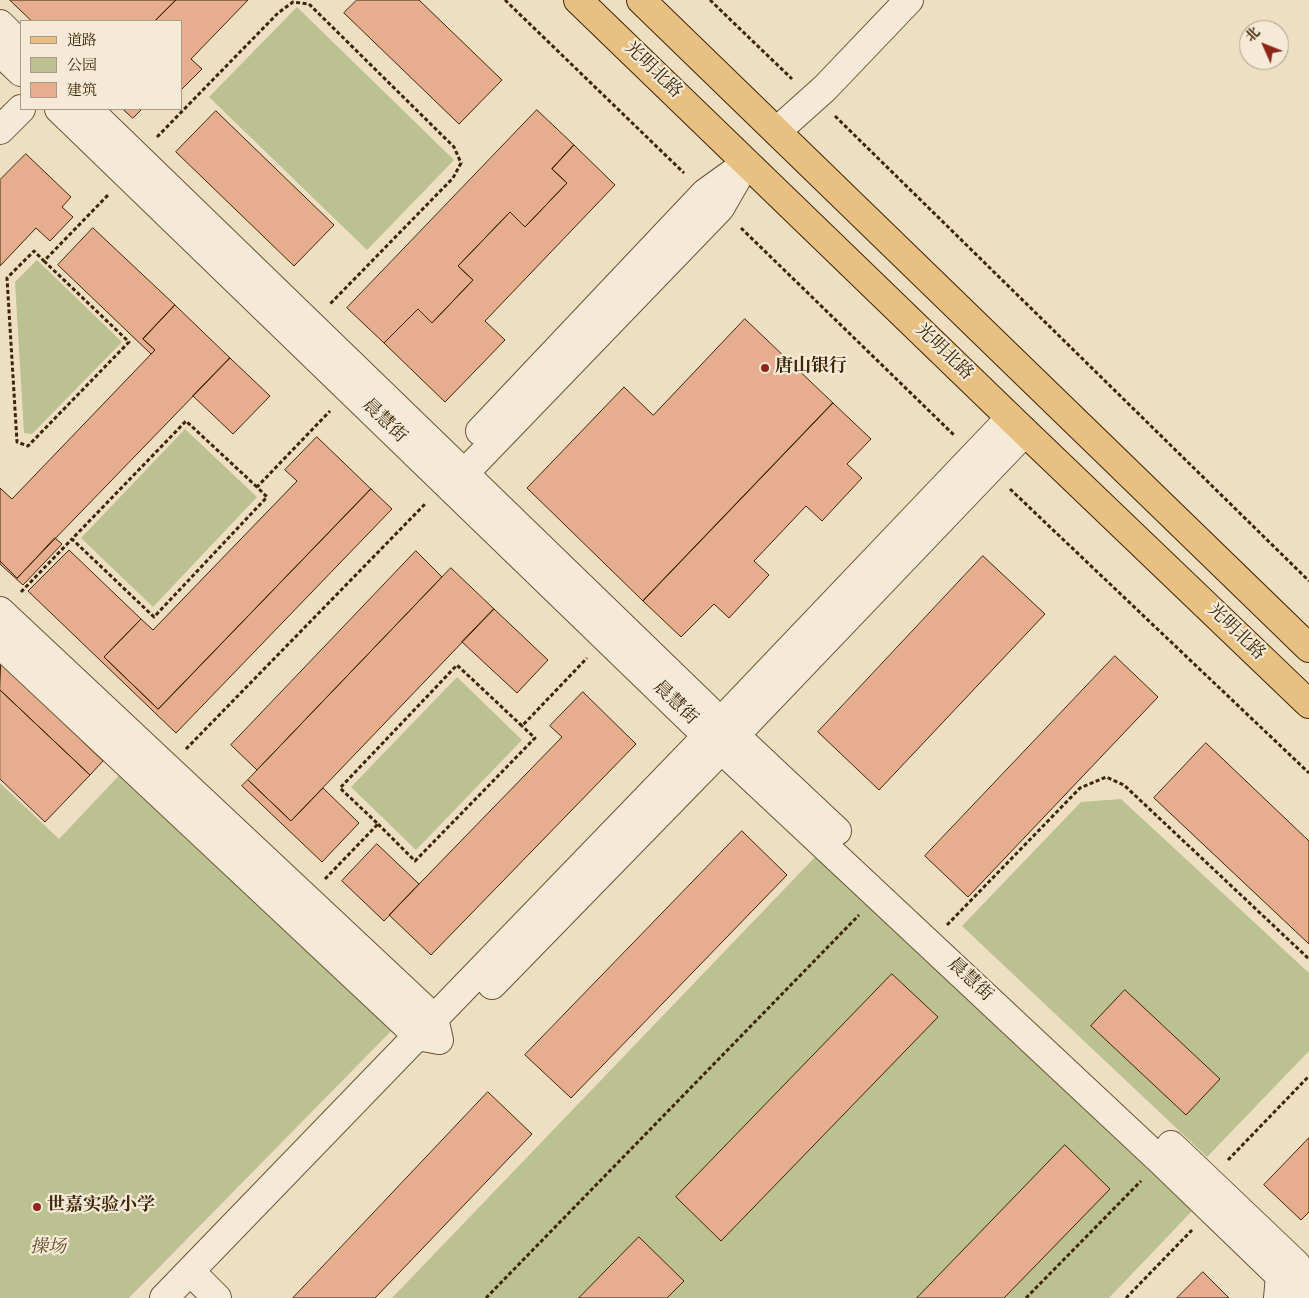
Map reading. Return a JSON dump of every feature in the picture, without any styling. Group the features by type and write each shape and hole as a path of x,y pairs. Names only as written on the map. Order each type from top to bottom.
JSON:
{"main road":[{"name":"光明北路","path":"578,0 1017,425 1309,704"},
{"path":"641,0 1309,648"},
{"path":"746,163 777,131"}],"street":[{"path":"809,95 812,80 889,0"},
{"path":"777,131 809,95 909,0"},
{"path":"0,24 20,43"},
{"path":"0,52 20,71"},
{"path":"0,130 20,110"},
{"name":"晨慧街","path":"60,110 132,166 310,325 450,476 606,638 721,735 942,930 1296,1264 1297,1298"},
{"name":"晨慧街","path":"89,110 132,166 350,390 450,476 721,735 878,896 1161,1161 1280,1276 1278,1298"},
{"path":"450,476 746,163"},
{"path":"191,1290 430,1031 721,735 1017,425"},
{"path":"1,612 307,898 430,1031"},
{"path":"0,644 430,1031"},
{"path":"1297,1298 1309,1286"}],"path":[{"path":"505,0 982,462 1309,773"},
{"path":"710,0 809,95 833,114 1309,581"},
{"path":"44,261 278,13 293,2 309,4 454,147 461,163 453,178 310,325"},
{"path":"34,251 44,261 129,342 28,446 17,442 7,278 34,251"},
{"path":"257,487 350,390"},
{"path":"1,612 186,421 267,497 154,617 72,539"},
{"path":"168,767 450,476"},
{"path":"522,726 606,638"},
{"path":"457,665 535,738 415,861 378,824 340,788 457,665"},
{"path":"942,930 1080,788 1106,777 1124,785 1309,959"},
{"path":"307,898 378,824"},
{"path":"486,1298 878,896"},
{"path":"1209,1181 1309,1076"},
{"path":"1026,1298 1161,1161"},
{"path":"1126,1298 1211,1210"}],"green space":[{"path":"297,7 454,160 367,250 209,97"},
{"path":"37,260 122,342 32,434 24,433 15,282"},
{"path":"185,429 257,497 153,607 81,538"},
{"path":"457,677 522,740 416,850 351,787"},
{"name":"操场","path":"127,767 398,1024 129,1298 0,1298 0,783 59,839"},
{"path":"1121,799 1309,973 1309,1051 1207,1157 962,926 1081,802"},
{"path":"816,856 1192,1211 1109,1298 392,1298"}],"building":[{"path":"10,0 176,0 156,20 31,20"},
{"path":"176,0 248,0 191,59 202,69 182,89 182,20 156,20"},
{"path":"357,0 419,0 502,80 459,124 344,13"},
{"path":"124,110 141,110 133,118"},
{"path":"537,110 574,145 552,169 567,183 525,227 510,212 458,266 473,280 432,323 418,309 384,343 347,308"},
{"path":"216,111 334,225 294,266 176,152"},
{"path":"574,145 615,185 485,321 505,340 445,402 384,343 418,309 432,323 473,280 458,266 510,212 525,227 567,183 552,169"},
{"path":"26,154 71,197 62,207 73,217 50,241 36,228 0,266 0,180"},
{"path":"93,228 175,305 143,339 155,350 151,354 58,265"},
{"path":"175,305 230,358 17,578 0,561 0,488 12,499 155,350 143,339"},
{"path":"745,319 833,403 643,601 527,488 624,387 653,415"},
{"path":"230,358 270,396 233,434 193,396"},
{"path":"833,403 871,439 847,464 862,478 822,521 806,506 754,561 769,575 729,618 714,604 681,637 643,601"},
{"path":"317,437 371,489 158,709 104,657 141,619 153,630 297,481 285,470"},
{"path":"371,489 392,509 176,733 28,591 69,550 141,619 104,657 158,709"},
{"path":"55,538 62,544 23,585 0,564 0,561 17,578"},
{"path":"416,551 442,577 257,770 231,745"},
{"path":"983,556 1045,614 879,790 818,732"},
{"path":"451,568 494,609 291,821 248,780"},
{"path":"494,609 548,660 517,693 462,642"},
{"path":"1115,656 1158,697 968,897 925,856"},
{"path":"1,663 103,761 90,775 0,690"},
{"path":"0,690 90,775 45,822 0,779"},
{"path":"583,692 636,744 431,955 389,915 562,737 550,726"},
{"path":"1206,743 1309,841 1309,944 1154,798"},
{"path":"248,780 291,821 323,788 359,823 322,862 242,786"},
{"path":"742,831 787,875 571,1098 525,1055"},
{"path":"377,844 419,884 384,921 342,881"},
{"path":"892,974 938,1017 721,1241 676,1197"},
{"path":"1125,990 1220,1079 1186,1115 1091,1026"},
{"path":"488,1092 532,1134 375,1298 293,1298"},
{"path":"1309,1138 1309,1212 1301,1220 1264,1185"},
{"path":"1065,1145 1110,1189 1004,1298 917,1298"},
{"path":"639,1237 684,1281 667,1298 579,1298"},
{"path":"1203,1272 1229,1298 1177,1298"}],"place":[{"name":"唐山银行","path":"765,368"},
{"name":"世嘉实验小学","path":"37,1207"}]}
